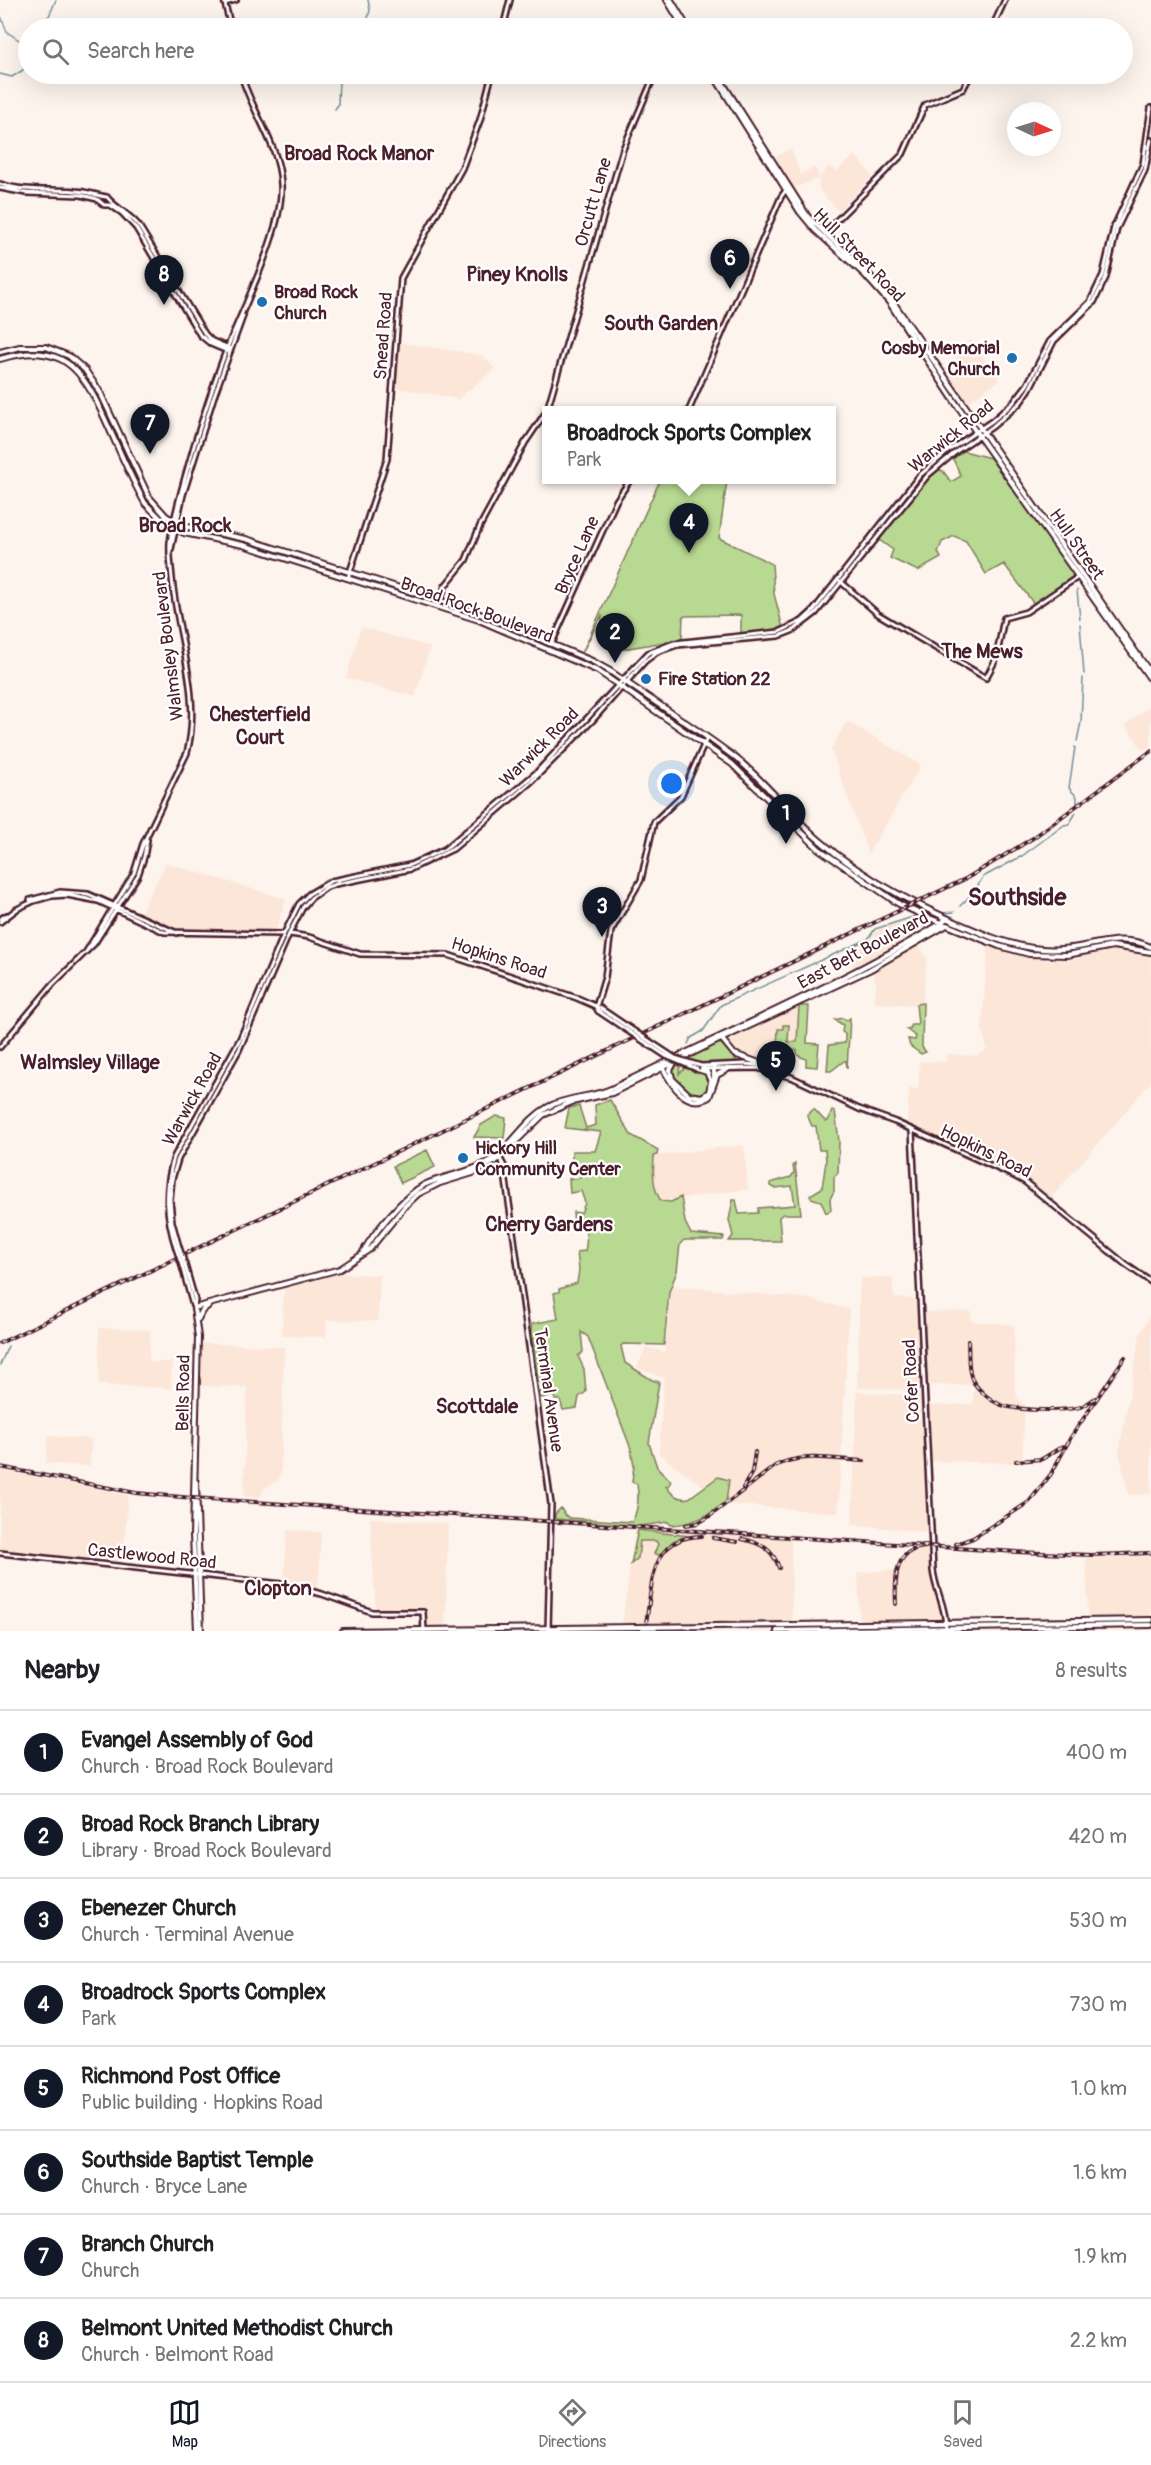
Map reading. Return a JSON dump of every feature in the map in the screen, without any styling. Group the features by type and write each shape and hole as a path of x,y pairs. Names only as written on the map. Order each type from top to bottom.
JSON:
{"main road":[{"path":"229,18 225,2 236,0"},
{"path":"506,18 510,0"},
{"path":"669,0 680,18"},
{"path":"997,18 1005,0"},
{"name":"Walmsley Boulevard","path":"0,1047 32,1007 86,952 115,907 134,873 147,838 187,753 191,729 190,690 174,604 171,549 174,529 229,350 280,213 282,184 276,158 244,84"},
{"name":"Snead Road","path":"348,578 387,459 401,278 462,168 480,120 489,84"},
{"name":"Orcutt Lane","path":"548,406 623,149 651,84"},
{"name":"Hull Street Road","path":"721,84 808,217 889,302 1011,481"},
{"path":"822,234 900,157 926,105 963,89 966,84"},
{"name":"Warwick Road","path":"194,1308 195,1300 166,1209 167,1185 174,1157 240,1039 299,904 319,887 341,878 410,865 453,844 537,772 648,653 667,644 769,634 789,628 813,611 928,475 1021,395 1050,341 1085,308 1098,289 1114,227 1143,164 1151,108"},
{"name":"Warwick Road","path":"982,430 1020,403 1033,384 1050,348 1065,330 1085,313 1099,294 1107,275 1118,228 1145,170 1151,140"},
{"path":"0,183 19,189 79,191 106,197 126,212 139,226 205,334 212,341 229,350"},
{"path":"0,188 26,193 81,195 122,213 136,228 200,335 210,344 229,350"},
{"path":"691,406 781,197 788,189"},
{"path":"100,202 102,197"},
{"path":"106,205 109,200"},
{"name":"Hull Street Road","path":"822,234 866,271 887,295 982,430"},
{"path":"0,352 20,347 46,347 69,356 85,370 100,392 149,497 161,512 176,522"},
{"path":"0,359 23,353 45,354 64,360 78,371 93,394 145,503 159,518 174,529"},
{"name":"Orcutt Lane","path":"440,602 442,591 466,560 482,522 525,444 542,418"},
{"name":"Hull Street","path":"982,430 1151,680"},
{"name":"Hull Street","path":"1011,481 1151,674"},
{"name":"Bryce Lane","path":"552,643 616,501 627,484"},
{"name":"Broad Rock Boulevard","path":"176,522 198,531 246,539 488,616 592,661 622,679 751,771 825,845 887,889 946,918 1005,942 1031,948 1061,949 1112,940 1130,941 1151,947"},
{"name":"Broad Rock Boulevard","path":"174,529 194,536 243,545 479,620 574,659 622,687 746,776 819,849 898,904 932,920 1004,948 1029,954 1067,955 1113,946 1151,952"},
{"path":"839,581 882,617 987,678 996,659 1004,618 1026,612 1081,575"},
{"name":"Warwick Road","path":"178,1248 170,1200 172,1179 178,1159 240,1050 289,934 303,907 327,887 411,869 453,849 532,781 645,661 657,652 672,647 768,639 794,630 816,613 839,581"},
{"path":"596,1007 605,977 611,931 641,880 654,822 681,796 707,738"},
{"name":"Hopkins Road","path":"0,921 33,899 60,892 91,895 155,927 177,933 289,934 309,937 363,954 448,955 577,998 596,1007 675,1058 699,1067 757,1068 790,1077"},
{"name":"East Belt Boulevard","path":"363,1253 398,1207 412,1194 424,1185 482,1166 499,1157 529,1122 547,1107 572,1098 603,1092 676,1061 720,1037 869,970 944,924 946,918"},
{"path":"932,920 935,924 933,928"},
{"name":"East Belt Boulevard","path":"194,1308 333,1272 347,1266 370,1249 405,1206 418,1194 440,1183 488,1167 543,1116 572,1102 612,1093 720,1037 867,967 933,928 944,924"},
{"path":"720,1037 734,1053 765,1065"},
{"path":"672,1081 670,1070 676,1061"},
{"name":"Hopkins Road","path":"714,1068 745,1064 765,1065 1019,1178 1151,1282"},
{"path":"663,1066 681,1094 693,1101 709,1096 717,1075 728,1069"},
{"path":"652,1073 661,1073 689,1095 702,1097 709,1092 711,1082 707,1072 699,1067"},
{"path":"714,1068 714,1086"},
{"name":"Cofer Road","path":"912,1130 933,1570 944,1606 946,1626"},
{"name":"Terminal Avenue","path":"499,1157 507,1188 552,1508 548,1630"},
{"path":"457,1174 464,1176"},
{"path":"196,1322 202,1311 211,1304"},
{"name":"Bells Road","path":"194,1308 196,1322 193,1498 199,1631"},
{"name":"Castlewood Road","path":"0,1553 282,1584 322,1594 374,1612 422,1612 424,1630"},
{"path":"980,1627 1151,1620"},
{"path":"343,1631 851,1629 1151,1624"},
{"path":"777,1631 843,1629"}],"shaded area":[{"path":"791,149 800,174 815,167 819,178 792,189 773,158"},
{"path":"855,155 872,176 839,211 819,190 819,178 829,166 837,171"},
{"path":"971,340 999,380 966,404 944,373 960,361 954,352"},
{"path":"394,342 482,355 495,369 458,399 391,387"},
{"path":"361,627 430,647 415,697 346,678"},
{"path":"1151,705 1151,745 1143,750 1125,725"},
{"path":"848,722 921,765 868,854 831,749"},
{"path":"166,863 286,899 276,931 188,930 175,928 139,915"},
{"path":"923,918 933,923 932,927 851,973 856,944 871,938 875,932 884,927 905,920"},
{"path":"919,944 927,959 922,1005 875,1003 876,984 873,971"},
{"path":"988,944 1015,955 1047,961 1076,959 1109,950 1126,950 1151,956 1151,1082 1050,1199 1016,1171 907,1123 909,1089 918,1089 920,1061 946,1062 947,1054 975,1056 987,1050 982,1028"},
{"path":"799,1006 797,1042 788,1042 783,1029 778,1029 776,1065 739,1053 727,1039"},
{"path":"744,1146 748,1189 661,1201 657,1195 653,1174 654,1156"},
{"path":"339,1274 380,1275 378,1321 326,1320 326,1337 282,1336 284,1288"},
{"path":"892,1277 894,1298 920,1299 923,1390 857,1388 860,1278"},
{"path":"671,1286 803,1298 849,1309 838,1513 728,1504 659,1454 664,1378 637,1368 646,1347 665,1352"},
{"path":"971,1311 972,1321 1014,1325 1015,1392 1022,1404 1025,1404 1022,1463 932,1461 928,1406 973,1404 974,1385 927,1385 923,1312"},
{"path":"1151,1314 1151,1494 1129,1495 1119,1452 1140,1335"},
{"path":"99,1328 150,1330 149,1362 172,1362 171,1388 99,1385"},
{"path":"201,1343 284,1347 281,1470 279,1479 264,1489 260,1497 244,1496 247,1387 200,1386"},
{"path":"857,1392 923,1396 930,1533 852,1524"},
{"path":"48,1436 91,1439 90,1466 46,1463"},
{"path":"0,1470 128,1495 123,1562 0,1551"},
{"path":"370,1518 448,1524 445,1630 424,1630 424,1613 376,1613"},
{"path":"287,1530 321,1532 318,1590 284,1582"},
{"path":"635,1530 791,1539 792,1624 622,1626"},
{"path":"913,1548 931,1549 933,1584 943,1610 943,1619 860,1622 858,1573 894,1570 902,1557"},
{"path":"1151,1556 1151,1617 1088,1618 1086,1558"}],"green space":[{"path":"964,451 990,458 1073,572 1072,577 1034,604 1004,564 986,574 966,541 954,536 942,542 938,552 941,558 918,571 890,558 893,550 878,539 923,484 939,470 943,471 951,482 961,476 953,459"},
{"path":"658,484 726,484 719,538 772,564 774,594 783,628 741,635 741,615 683,616 682,639 617,650 619,635 601,637 602,615 582,653"},
{"path":"923,1003 922,1047 926,1052 921,1054 910,1046 908,1039 915,1040 916,1037 906,1029 911,1028 911,1025 918,1025 916,1004"},
{"path":"799,1006 809,1006 807,1043 819,1044 817,1067 806,1066 806,1059 797,1055 797,1050 787,1050 785,1070 776,1065 778,1029 783,1029 783,1025 789,1025 788,1042 797,1042"},
{"path":"842,1018 847,1020 850,1018 847,1068 846,1061 844,1061 831,1071 827,1071 829,1045 845,1043 843,1025 835,1020"},
{"path":"720,1043 734,1055 737,1062 706,1064 688,1059 691,1056"},
{"path":"677,1065 680,1066 679,1074 685,1068 704,1074 709,1082 707,1092 696,1095 683,1088 672,1074"},
{"path":"610,1100 631,1135 658,1150 657,1155 654,1156 653,1173 656,1191 661,1201 671,1202 681,1197 685,1222 691,1234 724,1237 723,1240 684,1240 680,1244 677,1271 669,1292 664,1345 623,1344 621,1346 625,1363 659,1382 649,1443 657,1467 671,1481 666,1486 668,1489 679,1497 689,1498 718,1477 729,1480 726,1502 687,1523 671,1525 668,1522 641,1526 555,1519 555,1514 561,1508 570,1518 632,1522 636,1513 638,1494 637,1484 632,1482 634,1465 631,1449 588,1337 581,1332 583,1352 578,1356 584,1369 586,1392 579,1397 577,1408 563,1410 560,1400 555,1400 554,1396 540,1398 539,1392 552,1389 552,1383 538,1382 531,1324 558,1319 554,1293 577,1283 579,1270 577,1252 585,1251 586,1248 583,1226 574,1226 573,1212 581,1213 585,1203 581,1191 570,1193 569,1179 580,1178 579,1165 572,1159 572,1151 595,1151 601,1132 565,1128 569,1108 579,1106 586,1128 596,1125 595,1105"},
{"path":"814,1109 825,1121 828,1121 832,1111 835,1111 839,1141 838,1173 834,1177 834,1191 830,1199 831,1210 826,1213 821,1201 811,1198 810,1195 822,1188 826,1161 825,1150 819,1150 816,1126 812,1126 807,1115"},
{"path":"496,1116 506,1118 504,1138 474,1137 481,1125"},
{"path":"427,1150 435,1167 401,1183 393,1166"},
{"path":"795,1164 801,1214 783,1214 779,1217 781,1241 729,1241 733,1236 729,1220 733,1200 736,1200 739,1214 758,1213 758,1208 795,1205 792,1186 775,1188 770,1186 770,1183 791,1177"},
{"path":"638,1530 689,1536 673,1541 660,1555 654,1554 658,1544 656,1541 640,1541 638,1558 631,1564"}],"waterway":[{"path":"47,18 56,0"},
{"path":"368,0 370,10 368,18"},
{"path":"0,14 7,32 18,39"},
{"path":"0,74 12,77 18,73"},
{"path":"335,109 338,105 339,84"},
{"path":"1077,590 1080,619"},
{"path":"1080,624 1084,674"},
{"path":"1077,741 1081,722 1083,678"},
{"path":"1075,747 1069,788 1077,797 1077,804"},
{"path":"960,906 973,893 983,877 1022,856 1064,825 1069,824 1076,813"},
{"path":"931,908 943,913 954,912"},
{"path":"688,1044 691,1038 703,1031 721,1005 868,939 875,929 916,916"},
{"path":"0,1365 8,1346"}],"railway":[{"path":"0,1343 967,878 1033,838 1151,751"},
{"path":"968,1341 969,1368 974,1383 985,1395 999,1404 1028,1409 1054,1410 1083,1406 1095,1398"},
{"path":"956,1544 973,1538 1029,1502 1051,1474 1071,1437 1125,1357"},
{"path":"1016,1461 1042,1459 1063,1446"},
{"path":"743,1488 752,1472 755,1452"},
{"path":"686,1525 698,1523 710,1516 775,1466 785,1462 807,1458 864,1461"},
{"path":"0,1467 136,1493 193,1498 1017,1552 1092,1555 1151,1553"},
{"path":"646,1623 653,1578 663,1553 672,1544 685,1538 702,1536"},
{"path":"713,1538 737,1542"},
{"path":"742,1539 765,1548 773,1556 779,1568"},
{"path":"896,1604 898,1567 907,1553 926,1547"}],"place":[{"name":"Southside Baptist Temple","path":"730,289"},
{"name":"Broad Rock Church","path":"262,302"},
{"name":"Belmont United Methodist Church","path":"164,305"},
{"name":"Cosby Memorial Church","path":"1012,358"},
{"name":"Branch Church","path":"150,454"},
{"name":"Broadrock Sports Complex","path":"689,553"},
{"name":"Broad Rock Branch Library","path":"615,663"},
{"name":"Fire Station 22","path":"646,679"},
{"name":"Evangel Assembly of God","path":"786,844"},
{"name":"Ebenezer Church","path":"602,937"},
{"name":"Richmond Post Office","path":"776,1091"},
{"name":"Hickory Hill Community Center","path":"463,1158"}],"district":[{"name":"Broad Rock Manor","path":"359,153"},
{"name":"Piney Knolls","path":"517,274"},
{"name":"South Garden","path":"661,323"},
{"name":"Broad Rock","path":"185,525"},
{"name":"The Mews","path":"982,651"},
{"name":"Chesterfield Court","path":"260,726"},
{"name":"Southside","path":"1017,897"},
{"name":"Walmsley Village","path":"90,1062"},
{"name":"Cherry Gardens","path":"549,1224"},
{"name":"Scottdale","path":"477,1406"},
{"name":"Clopton","path":"278,1588"}]}
